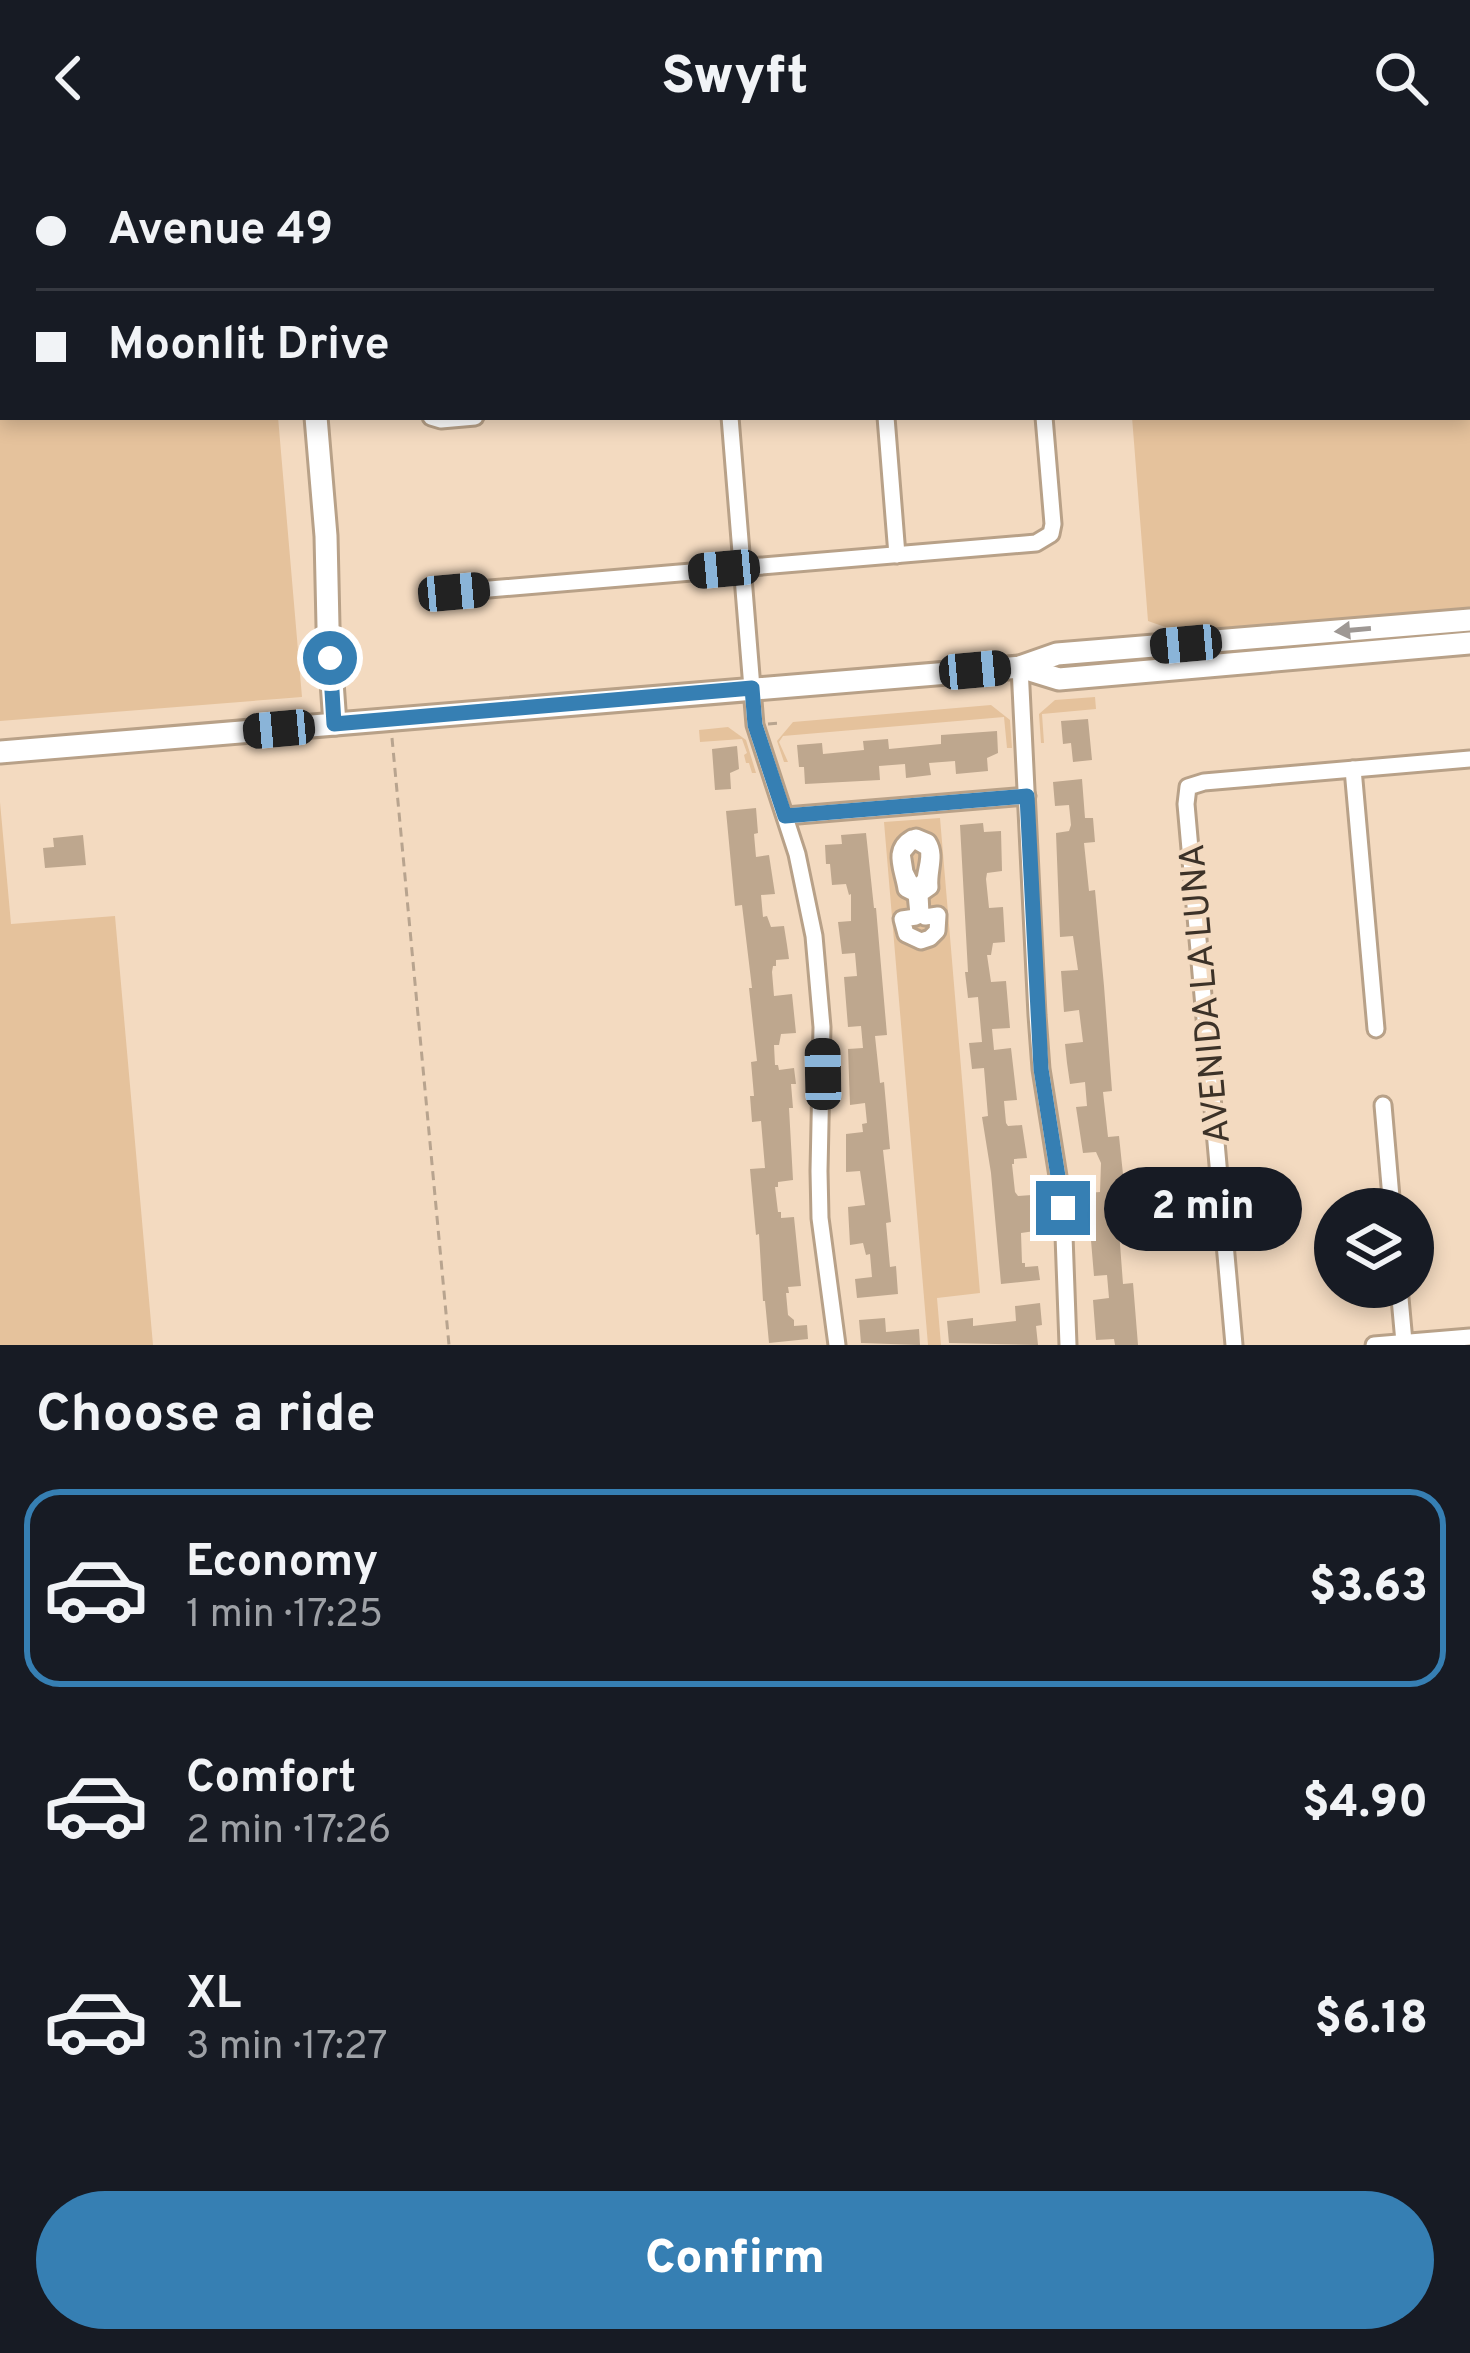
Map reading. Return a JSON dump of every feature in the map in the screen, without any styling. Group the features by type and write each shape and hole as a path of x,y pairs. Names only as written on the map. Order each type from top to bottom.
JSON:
{"street":[{"path":"316,420 334,724"},
{"path":"730,420 755,725 807,893 819,980 823,1074 820,1218 836,1345"},
{"path":"886,420 897,555"},
{"path":"454,592 1036,543 1051,534 1053,515 1044,420"},
{"path":"0,752 1019,667 1057,654 1470,620"},
{"path":"1019,667 1059,680 1470,643"},
{"path":"1019,667 1036,1016 1063,1208 1068,1345"},
{"path":"1376,1029 1353,769 1470,759"},
{"name":"AVENIDA LA LUNA","path":"1234,1345 1188,787 1353,769"},
{"path":"785,816 1027,796"},
{"path":"912,838 902,853 909,882 917,887 926,875 930,853 916,838 928,842 933,854 930,887 920,894 921,914 938,915 939,923 937,931 921,941 906,934 902,919 918,914 916,894 906,889 899,857 901,847 912,838"},
{"path":"1383,1105 1390,1188"},
{"path":"1401,1308 1404,1342"},
{"path":"1374,1345 1470,1337"}],"path":[{"path":"390,718 449,1345"}],"shaded area":[{"path":"0,420 278,420 302,697 0,721"},
{"path":"1132,420 1470,420 1470,610 1185,634 1148,621"},
{"path":"1095,697 1096,709 1042,714 1041,743 1039,714 1055,700"},
{"path":"991,705 1010,720 1012,748 1007,748 1004,717 783,736 779,742 788,762 777,741 793,722"},
{"path":"728,727 746,740 756,773 746,763 742,739 700,742 699,730"},
{"path":"0,802 11,924 115,916 153,1345 0,1345"},
{"path":"940,818 980,1293 937,1298 941,1345 928,1345 884,822"}],"building":[{"path":"1088,719 1092,760 1073,762 1071,743 1063,744 1061,721"},
{"path":"997,731 998,753 987,758 988,771 956,774 955,761 929,763 931,775 906,778 905,764 879,766 880,780 805,784 804,767 799,767 797,745 822,743 823,754 864,750 863,741 888,739 889,749 941,744 941,735"},
{"path":"737,746 739,769 730,773 731,789 715,790 712,749"},
{"path":"1082,779 1085,818 1093,818 1095,842 1084,843 1089,891 1095,890 1112,1091 1103,1092 1108,1137 1119,1136 1126,1203 1117,1204 1123,1284 1133,1283 1138,1345 1096,1340 1093,1300 1109,1298 1107,1275 1094,1276 1087,1193 1100,1192 1101,1163 1096,1152 1083,1153 1076,1107 1087,1106 1085,1082 1070,1084 1065,1044 1083,1042 1079,1010 1064,1012 1061,971 1078,970 1073,936 1060,937 1056,833 1069,831 1071,825 1069,805 1055,806 1053,782"},
{"path":"756,808 756,857 769,855 775,894 761,895 763,917 767,916 771,927 784,926 789,959 776,960 772,972 774,996 792,994 796,1033 781,1034 779,1045 774,1045 779,1070 794,1068 793,1108 789,1108 793,1180 775,1187 781,1218 794,1217 801,1286 788,1287 788,1315 794,1326 807,1325 808,1339 769,1343 750,1169 765,1168 761,1121 752,1122 750,1096 754,1096 751,1062 757,1061 752,988 742,905 735,906 726,811"},
{"path":"983,823 984,832 1001,831 1002,871 987,873 986,879 989,908 1003,907 1005,942 993,943 987,955 991,982 1006,981 1010,1028 992,1029 994,1050 1011,1048 1017,1100 1004,1101 1006,1123 1022,1125 1027,1158 1014,1159 1012,1164 1015,1192 1032,1195 1035,1231 1021,1233 1022,1263 1038,1266 1040,1280 1001,1284 982,1117 988,1116 984,1068 972,1069 969,1043 982,1042 978,997 968,998 965,972 960,825"},
{"path":"866,833 887,1035 875,1036 890,1149 883,1150 891,1222 886,1223 898,1294 857,1298 855,1279 872,1277 870,1254 866,1255 863,1243 850,1245 848,1207 865,1205 860,1171 846,1172 846,1134 863,1132 862,1124 867,1123 865,1103 850,1105 848,1049 863,1048 861,1026 848,1027 844,977 857,976 855,953 842,954 838,922 851,921 851,894 846,884 832,885 825,845 842,844 841,835"},
{"path":"83,835 86,865 45,868 43,848 54,847 53,838"},
{"path":"1040,1303 1038,1345 949,1343 947,1321 973,1318 973,1326 1016,1321 1015,1306"},
{"path":"885,1318 886,1332 919,1329 920,1345 861,1343 859,1320"}],"route":[{"path":"330,658 334,724 752,688 755,725 785,816 1027,796 1036,1016 1063,1208"}]}
